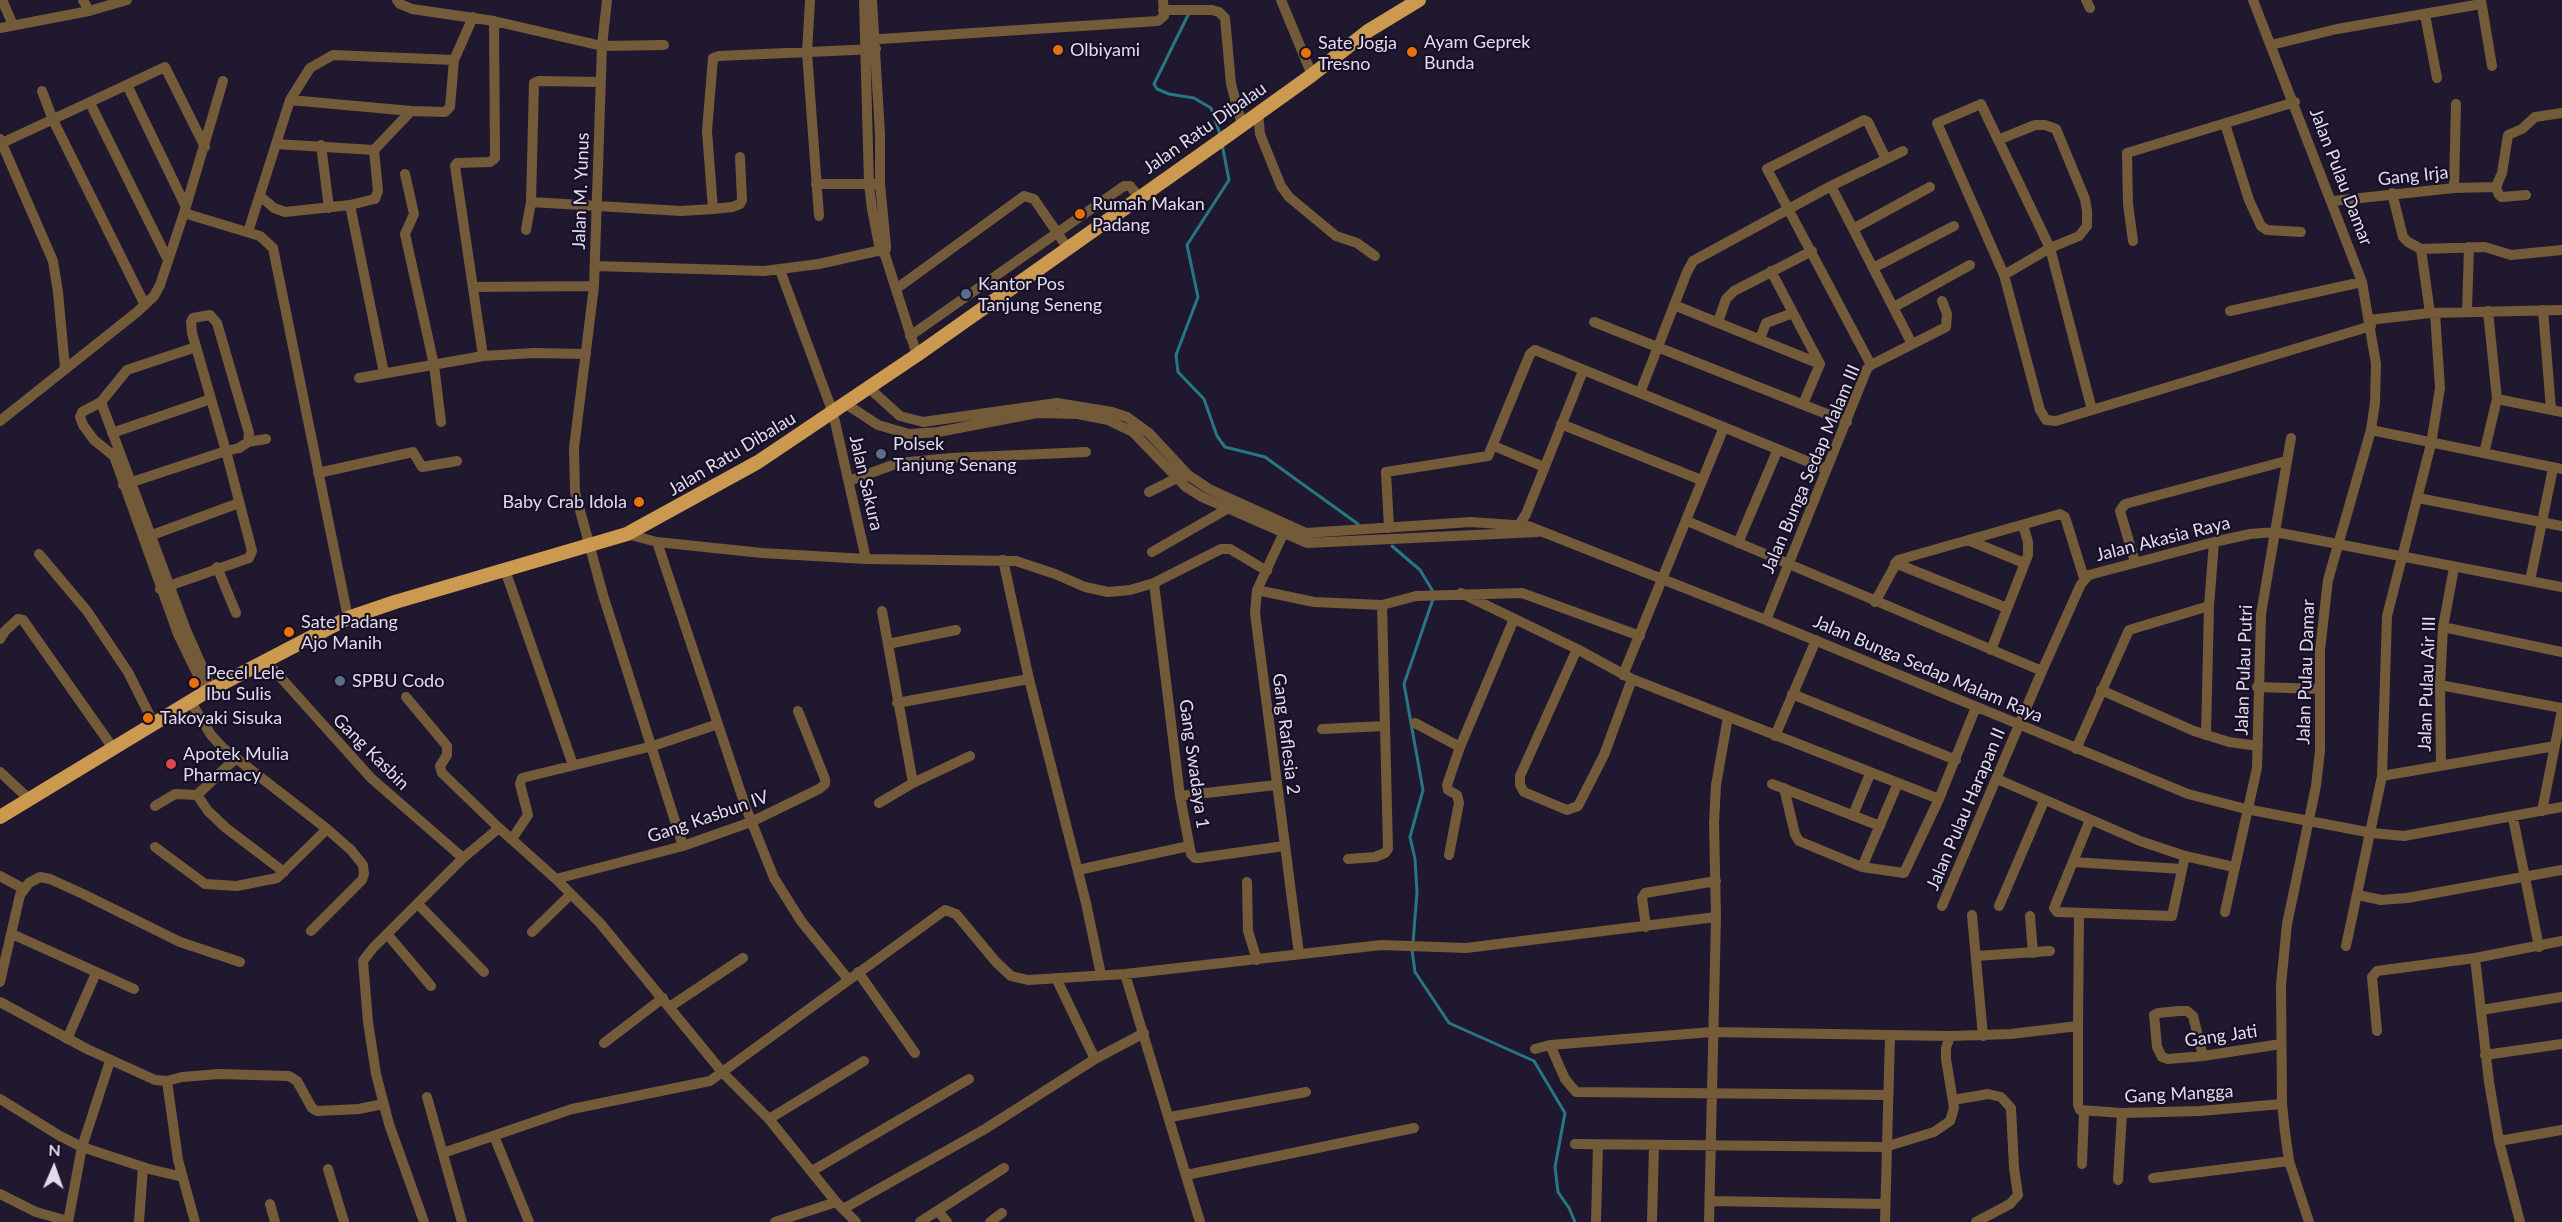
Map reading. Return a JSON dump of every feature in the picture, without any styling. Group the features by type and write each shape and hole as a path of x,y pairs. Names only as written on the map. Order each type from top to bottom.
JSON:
{"main road":[{"name":"Jalan Ratu Dibalau","path":"0,817 209,690 348,618 627,534 758,462 917,355 1227,136 1312,75 1351,43 1419,0"}],"street":[{"path":"2,0 13,25"},
{"path":"83,0 89,11"},
{"path":"0,28 89,11 128,0"},
{"path":"397,0 400,4 412,9 494,21 602,46 664,45"},
{"name":"Jalan M. Yunus","path":"607,0 600,82 594,286 574,448 575,492 603,594 683,846"},
{"path":"810,0 807,53 819,216"},
{"path":"864,0 871,44"},
{"path":"872,0 874,184 884,252 917,355"},
{"path":"1281,0 1312,75"},
{"name":"Jalan Pulau Damar","path":"2253,0 2295,102 2362,282 2370,323 2376,375 2376,404 2371,430 2337,542 2328,580 2324,609 2320,689 2320,751 2287,924 2281,986 2282,1104 2289,1161 2308,1222"},
{"path":"2271,45 2337,29 2425,15 2481,2 2492,66"},
{"path":"713,209 707,131 713,58 719,56 807,53 871,44 1158,21 1164,16 1163,5 1198,9 1219,12 1226,18 1231,84 1242,124"},
{"path":"2425,15 2437,78"},
{"path":"290,100 440,113 448,110 454,60 473,17"},
{"path":"483,356 455,166 457,163 490,162 495,158 494,21"},
{"path":"248,232 290,100 310,68 333,55 454,60"},
{"path":"66,368 53,261 1,141 53,120 165,67 205,147"},
{"path":"0,421 145,305 157,291 205,147 223,81"},
{"path":"526,230 531,202 534,83 538,81 600,82"},
{"path":"127,85 185,210 265,239 273,248 348,618"},
{"path":"42,91 53,120 145,305"},
{"path":"2133,241 2128,204 2127,153 2295,102"},
{"path":"90,103 168,260"},
{"path":"2092,410 2050,248 1981,104 1937,123 2004,274 2040,410 2046,420 2056,421 2092,410 2370,323 2432,313 2562,310"},
{"path":"2454,188 2456,104"},
{"path":"260,196 281,211 329,208 373,200 378,195 374,150 411,111"},
{"path":"1258,112 1260,134 1281,186 1289,197 1336,236 1357,243 1375,256"},
{"path":"2526,195 2500,197 2496,187 2502,173 2509,133 2524,128 2535,117 2562,112"},
{"path":"1871,365 1812,251 1767,173 1769,166 1864,120 1868,122 1886,159"},
{"path":"2225,124 2249,200 2261,226 2274,231 2301,232"},
{"path":"1998,140 2035,125 2045,125 2056,129 2085,199 2087,226 2079,236 2050,248 2004,274"},
{"path":"276,144 374,150"},
{"path":"321,145 329,208"},
{"path":"1640,393 1674,305 1694,261 1831,186 1903,151"},
{"path":"531,202 681,211 732,207 740,204 742,200 740,157"},
{"path":"405,174 414,214 405,234 434,365 441,422"},
{"path":"816,184 874,184"},
{"path":"910,336 1124,186 1130,186 1139,197"},
{"path":"1831,186 1912,344"},
{"path":"1853,229 1930,187"},
{"name":"Gang Irja","path":"2333,201 2392,193 2496,187"},
{"path":"2392,193 2403,237 2421,249 2487,247 2511,255 2562,250"},
{"path":"896,289 1024,196 1034,199 1067,247"},
{"path":"350,205 384,373"},
{"path":"1873,268 1954,226"},
{"path":"2467,312 2469,247"},
{"path":"2346,946 2372,833 2382,776 2386,624 2401,556 2431,444 2441,379 2421,249"},
{"path":"1718,322 1728,295 1812,251"},
{"path":"595,266 737,271 780,270 884,252"},
{"path":"1894,307 1970,265"},
{"name":"Jalan Sakura","path":"780,270 833,413 866,559"},
{"path":"1771,271 1820,364"},
{"path":"2230,311 2362,282"},
{"path":"473,286 594,286"},
{"name":"Jalan Bunga Sedap Malam III","path":"1766,620 1826,469 1871,365 1946,327 1947,314 1942,302"},
{"path":"1674,305 1820,364"},
{"path":"2497,399 2556,411 2543,310"},
{"path":"2484,453 2497,399 2488,311"},
{"path":"1760,339 1766,323 1793,313"},
{"path":"164,587 217,567 249,558 252,551 196,347 190,322 193,318 210,315 217,323 249,433 248,442"},
{"path":"1594,322 1847,422"},
{"path":"118,455 94,440 81,421 82,412 100,402 127,370 196,347"},
{"path":"64,353 88,351"},
{"path":"1387,532 1385,477 1387,470 1481,459 1488,456 1531,352 1538,351 1826,469"},
{"path":"359,378 483,356 534,353 586,354"},
{"path":"1803,404 1820,364"},
{"path":"1525,529 1526,514 1583,371"},
{"name":"Jalan Bunga Sedap Malam Raya","path":"869,388 900,416 923,422 1057,403 1112,412 1127,417 1149,433 1197,482 1315,543 1370,540 1387,532"},
{"path":"112,433 211,399"},
{"path":"100,402 178,634 209,690"},
{"name":"Jalan Bunga Sedap Malam Raya","path":"846,404 878,424 909,434 938,432 1037,413 1078,414 1108,420 1133,432 1177,478 1202,497 1227,509 1285,529 1306,533 1387,532 1471,522 1525,529 1766,620 2188,794 2246,809 2372,833 2412,836 2562,807"},
{"path":"1561,424 1701,480"},
{"path":"1577,649 1520,776 1520,785 1524,792 1567,810 1578,806 1604,755 1640,636 1724,427"},
{"path":"2371,430 2558,469 2542,522 2530,581"},
{"path":"127,484 239,448 248,442 266,438"},
{"name":"Jalan Pulau Putri","path":"2225,912 2246,809 2257,768 2258,687 2264,587 2276,532 2291,438"},
{"path":"1494,446 1544,467"},
{"path":"1738,543 1778,449"},
{"path":"318,473 413,452 422,466 457,460"},
{"path":"849,481 898,463 952,458 1086,452"},
{"path":"2135,562 2120,510 2124,504 2286,461"},
{"path":"1149,492 1177,478"},
{"path":"2418,498 2562,526"},
{"path":"146,537 239,503"},
{"path":"1152,552 1227,509"},
{"path":"1875,602 1895,563 1911,554 2063,515 2084,578"},
{"path":"1687,521 2042,671"},
{"path":"1991,650 2029,547 2024,525"},
{"name":"Gang Raflesia 2","path":"1285,529 1257,590 1255,613 1299,954"},
{"name":"Jalan Akasia Raya","path":"2020,725 2084,578 2135,562 2250,534 2276,532 2562,587"},
{"path":"627,534 657,542 762,553 866,559 1003,560 1027,563 1096,591 1119,592 1154,583 1221,549 1230,549 1267,571"},
{"path":"1967,540 2024,564"},
{"path":"657,542 752,822 774,878 783,896 848,979"},
{"path":"2206,735 2209,606 2214,542"},
{"path":"39,554 87,611 128,672 154,724"},
{"path":"1003,560 1029,679 1078,870 1101,975"},
{"path":"1895,563 2007,608"},
{"path":"217,567 236,613"},
{"name":"Jalan Pulau Air III","path":"2441,766 2440,685 2443,627 2454,568"},
{"path":"505,570 573,765"},
{"name":"Gang Swadaya 1","path":"1154,583 1180,796 1189,846 1195,858 1284,846"},
{"path":"1257,590 1314,602 1382,605 1416,596 1442,594 1528,594 1640,636"},
{"path":"1461,593 1577,649 1628,677 1870,774 1939,799"},
{"path":"1348,859 1376,856 1385,853 1388,849 1382,605"},
{"path":"2076,749 2129,630 2209,606"},
{"path":"882,612 913,783"},
{"path":"0,639 18,619 23,620 113,748"},
{"path":"1449,855 1459,803 1457,795 1448,790 1447,785 1460,747 1515,619"},
{"path":"2443,627 2562,652"},
{"path":"888,644 956,630"},
{"path":"1775,736 1816,640"},
{"name":"Gang Kasbin","path":"265,660 371,778 463,858"},
{"path":"897,703 1029,679"},
{"path":"2440,685 2562,709 2542,811"},
{"path":"2258,687 2320,689"},
{"path":"2101,690 2183,727 2206,735 2258,746"},
{"path":"1792,694 1956,760"},
{"path":"406,697 447,746 447,755 440,766 442,773 600,923 723,1073 769,1119 840,1206 856,1222"},
{"path":"191,702 211,735 236,758 327,829 360,859 364,874 362,880 311,931"},
{"path":"1784,788 1795,834 1799,841 1862,867 1904,873 1939,799 1977,707"},
{"name":"Gang Kasbun IV","path":"556,879 683,846 752,822 819,789 825,784 822,771 798,711"},
{"path":"1709,1222 1716,917 1714,823 1716,785 1728,717"},
{"path":"1415,723 1460,747"},
{"path":"512,839 528,815 520,779 653,746 718,724"},
{"name":"Jalan Pulau Harapan II","path":"1942,906 2020,725"},
{"path":"1322,729 1385,726"},
{"path":"2382,776 2554,746"},
{"path":"879,803 913,783 970,756"},
{"path":"155,806 176,794 197,795 236,758"},
{"path":"0,772 28,799"},
{"path":"1853,815 1870,774"},
{"path":"1997,779 2090,820 2185,856 2234,867"},
{"path":"1862,867 1898,783"},
{"path":"1772,784 1880,826"},
{"path":"1180,796 1276,785"},
{"path":"197,795 208,812 226,828 284,872"},
{"path":"1999,906 2044,801"},
{"path":"2513,818 2539,947"},
{"path":"2090,820 2054,908 2057,912 2172,916 2185,856"},
{"path":"424,1222 383,1104 371,1046 363,965 366,954 463,858 499,828"},
{"path":"155,848 208,885 237,886 277,878 327,829"},
{"path":"1078,870 1189,846"},
{"path":"2073,862 2182,869"},
{"path":"2358,895 2391,900 2562,870"},
{"path":"0,876 24,889"},
{"path":"0,982 18,904 24,889 34,879 50,879 174,939 240,962"},
{"path":"1646,927 1642,898 1645,893 1716,881"},
{"path":"1247,882 1248,931 1257,960"},
{"path":"532,932 571,894"},
{"path":"418,904 484,972"},
{"path":"443,1153 572,1109 700,1085 723,1073 942,911 948,910 956,914 1011,976 1028,980 1125,974 1396,945 1466,948 1716,917"},
{"path":"2079,914 2078,1026 2082,1164"},
{"path":"1972,915 1983,1036"},
{"path":"2030,916 2033,953"},
{"path":"12,934 134,989"},
{"path":"387,934 431,986"},
{"path":"2377,1031 2372,977 2374,974 2539,947 2562,941"},
{"path":"1976,956 2050,951"},
{"path":"604,1043 667,1002 743,958"},
{"path":"2475,958 2484,1055 2499,1141 2520,1222"},
{"path":"858,972 915,1053"},
{"path":"68,1039 96,973"},
{"path":"1125,974 1200,1222"},
{"path":"1056,978 1095,1059"},
{"path":"2481,1010 2562,997"},
{"path":"0,1002 110,1061 155,1080 167,1081 182,1077 219,1074 289,1076 297,1081 312,1108 317,1111 359,1109 383,1104"},
{"name":"Gang Jati","path":"2203,1056 2193,1016 2187,1011 2157,1012 2154,1015 2157,1047 2164,1058 2203,1056 2281,1044"},
{"path":"1534,1049 1550,1045 1712,1032 1983,1036 2078,1026"},
{"path":"775,1222 840,1206 992,1124 1095,1059 1144,1034"},
{"path":"1885,1222 1890,1035"},
{"path":"1575,1144 1886,1147 1944,1127 1953,1115 1953,1100 1946,1059 1946,1048 1950,1036"},
{"path":"2484,1055 2562,1044"},
{"path":"1550,1045 1565,1079 1576,1092 1888,1095"},
{"path":"0,1194 36,1212 68,1222 82,1147 110,1061"},
{"path":"769,1119 864,1061"},
{"path":"812,1171 969,1078"},
{"path":"167,1081 178,1160 195,1222"},
{"path":"1170,1118 1306,1092"},
{"path":"1953,1100 1988,1094 2001,1097 2011,1108 2014,1168 2018,1195 2010,1204 1977,1222"},
{"path":"427,1097 462,1222"},
{"path":"0,1100 82,1147 143,1167 183,1177"},
{"name":"Gang Mangga","path":"2082,1110 2122,1113 2200,1111 2282,1104"},
{"path":"2118,1179 2122,1113"},
{"path":"1186,1175 1414,1128"},
{"path":"2499,1141 2562,1130"},
{"path":"494,1136 529,1222"},
{"path":"1596,1222 1598,1146"},
{"path":"1652,1222 1654,1146"},
{"path":"2153,1178 2289,1161"},
{"path":"139,1222 143,1167"},
{"path":"920,1222 1004,1168"},
{"path":"328,1169 344,1222"},
{"path":"1710,1201 1885,1204"},
{"path":"270,1204 275,1222"},
{"path":"938,1211 947,1222"},
{"path":"990,1222 1002,1213"}],"waterway":[{"path":"1189,13 1154,84 1157,89 1169,94 1194,98 1211,108 1220,134"},
{"path":"1222,144 1229,180 1187,245 1198,297 1176,355 1178,372 1204,399 1217,436 1225,447 1265,457 1358,524"},
{"path":"1392,546 1420,570 1434,593"},
{"path":"1413,943 1417,892 1415,859 1410,837 1423,790 1404,684 1433,599"},
{"path":"1412,950 1415,972 1449,1023 1534,1061 1565,1113 1555,1167 1558,1192 1575,1222"}],"place":[{"name":"Olbiyami","path":"1058,50"},
{"name":"Ayam Geprek Bunda","path":"1412,52"},
{"name":"Sate Jogja Tresno","path":"1306,53"},
{"name":"Rumah Makan Padang","path":"1080,214"},
{"name":"Kantor Pos Tanjung Seneng","path":"966,294"},
{"name":"Polsek Tanjung Senang","path":"881,454"},
{"name":"Baby Crab Idola","path":"639,502"},
{"name":"Sate Padang Ajo Manih","path":"289,632"},
{"name":"SPBU Codo","path":"340,681"},
{"name":"Pecel Lele Ibu Sulis","path":"194,683"},
{"name":"Takoyaki Sisuka","path":"148,718"},
{"name":"Apotek Mulia Pharmacy","path":"171,764"}]}
